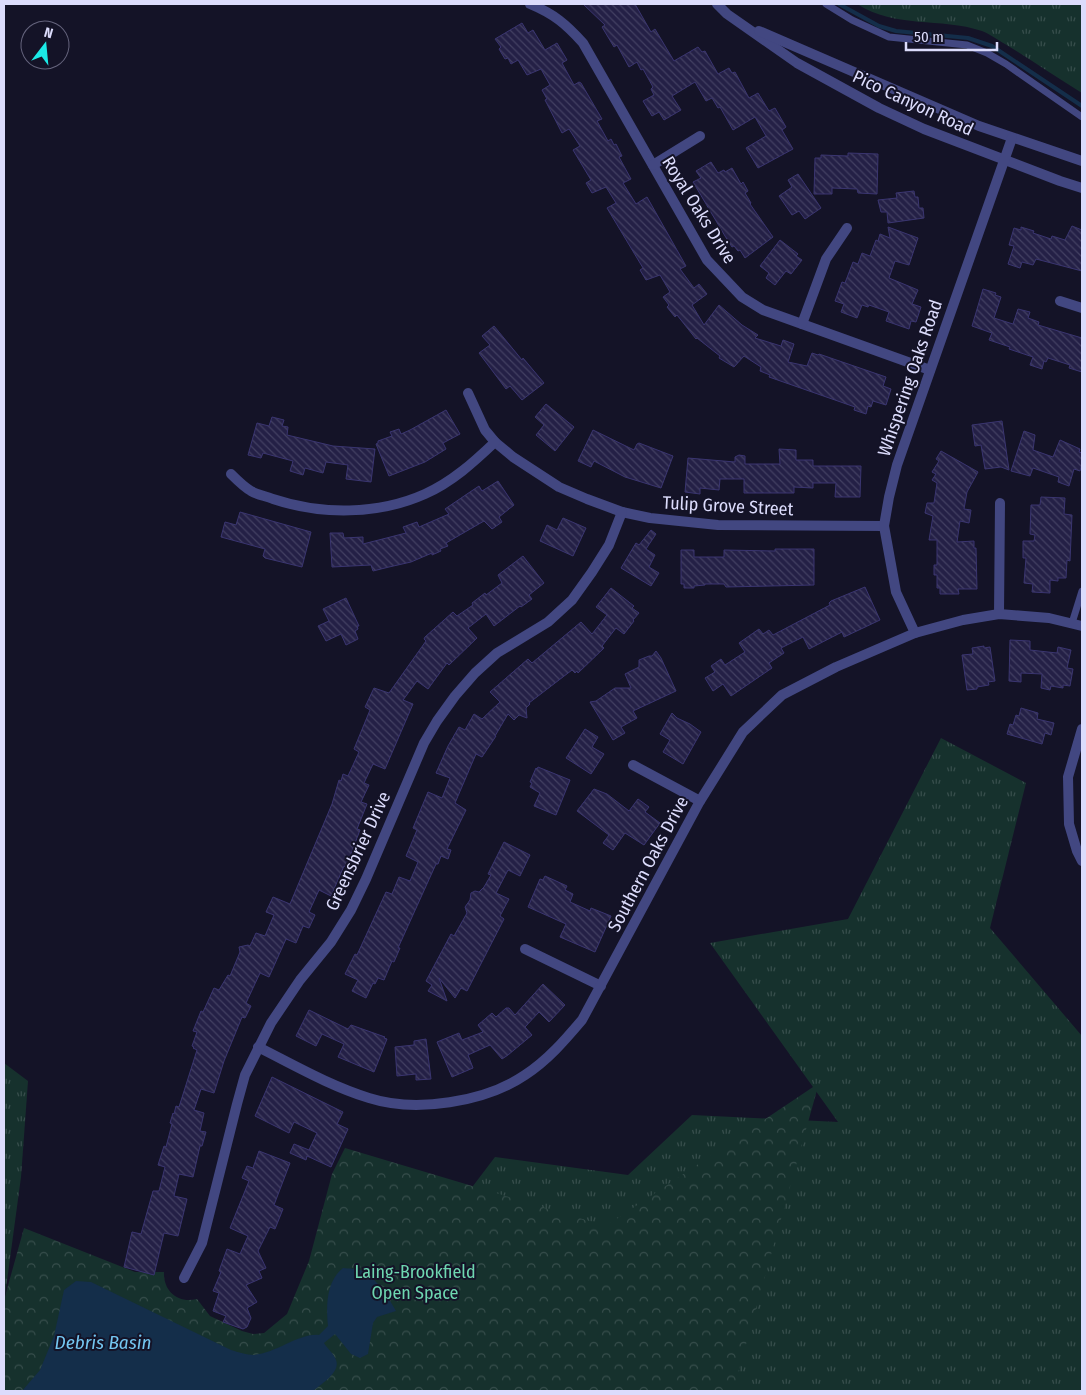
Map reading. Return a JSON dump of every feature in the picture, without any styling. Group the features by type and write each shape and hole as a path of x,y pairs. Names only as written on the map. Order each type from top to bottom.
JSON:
{"street":[{"name":"Royal Oaks Drive","path":"530,4 548,11 567,25 583,43 707,260 742,296 763,310 930,370"},
{"name":"Pico Canyon Road","path":"718,4 727,14 797,63 880,108 924,129 1082,188"},
{"name":"Pico Canyon Road","path":"742,24 979,126 1082,161"},
{"path":"653,166 700,136"},
{"name":"Whispering Oaks Road","path":"915,633 896,592 884,526 888,497 897,465 1012,138"},
{"path":"802,324 826,258 847,228"},
{"path":"1060,301 1082,308"},
{"name":"Tulip Grove Street","path":"468,394 485,430 495,442 533,471 559,487 622,512 650,518 718,525 884,526"},
{"path":"231,474 252,492 290,505 329,510 367,509 399,504 426,494 450,480 473,463 495,442"},
{"path":"999,614 1000,503"},
{"name":"Greensbrier Drive","path":"184,1278 202,1243 237,1104 246,1075 258,1047 284,1003 330,942 351,910 366,880 424,743 437,721 470,679 497,654 548,622 572,600 608,545 622,512"},
{"name":"Southern Oaks Drive","path":"258,1047 333,1083 370,1098 409,1104 447,1103 492,1093 525,1075 558,1049 582,1020 700,801 743,732 782,695 836,667 915,633 964,620 999,614 1048,618 1082,626"},
{"path":"1082,729 1068,777 1069,824 1082,861"},
{"path":"633,765 700,801"},
{"path":"525,949 601,986"}],"lane":[{"path":"826,4 852,20 889,37 967,45 987,53 1082,117"},
{"path":"1072,623 1082,591"}],"green space":[{"path":"857,4 1082,4 1082,93 982,31 950,24 887,17"},
{"path":"941,738 1026,783 990,928 1082,1036 1082,1391 429,1391 407,1273 495,1157 628,1175 692,1115 838,1122 710,943 848,919"},
{"path":"4,1063 28,1081 21,1177 4,1303"},
{"name":"Laing-Brookfield Open Space","path":"819,1083 733,1391 4,1391 4,1300 24,1228 135,1272 164,1272 166,1285 173,1295 184,1300 197,1299 210,1316 242,1331 253,1334 264,1333 287,1314 309,1261 332,1174 345,1148 606,1226"}],"water":[{"name":"Debris Basin","path":"343,1268 358,1269 368,1274 382,1289 396,1311 377,1317 373,1323 368,1354 360,1358 351,1354 335,1334 324,1343 335,1358 336,1369 313,1391 22,1391 40,1370 54,1336 64,1290 76,1281 91,1282 231,1350 254,1355 271,1351 304,1337 319,1335 328,1326 327,1303 330,1287 337,1273"}],"building":[{"path":"583,4 635,4 651,32 655,29 674,61 698,47 702,52 705,51 718,74 729,68 732,73 735,72 749,98 758,93 769,111 775,108 786,127 782,130 793,149 758,168 746,148 766,136 755,117 733,130 720,107 718,108 712,98 706,101 695,82 672,96 681,110 664,120 659,112 652,116 643,101 654,95 651,89 653,87 643,69 641,70 637,62 629,67 617,45 614,47 602,27 605,25"},
{"path":"522,23 528,33 533,30 545,50 557,43 567,60 562,63 574,85 579,82 581,83 602,119 597,121 608,141 611,139 614,145 616,144 622,156 619,157 631,179 623,183 636,204 647,197 686,266 680,269 694,288 699,284 707,294 692,305 704,325 719,305 742,325 758,335 755,338 781,346 783,340 794,344 788,362 807,366 812,353 819,354 886,377 883,386 891,389 886,405 873,401 871,407 868,406 866,414 854,410 855,407 769,377 770,375 760,371 761,367 744,356 734,367 719,358 720,356 696,339 677,315 675,317 667,307 669,305 663,297 670,292 660,275 646,280 640,270 643,268 607,208 616,203 606,187 592,193 586,183 591,180 573,150 580,146 569,129 562,133 545,100 547,99 542,90 550,85 541,69 527,75 518,60 511,64 508,58 505,59 499,49 501,47 495,39"},
{"path":"848,153 878,154 877,194 858,193 857,189 832,188 832,194 814,194 815,158 821,158 821,155 848,156"},
{"path":"711,162 718,173 732,168 741,184 743,182 748,191 745,193 750,204 773,237 745,258 740,250 738,251 734,246 732,247 693,182 701,178 696,171"},
{"path":"798,174 821,208 805,219 799,211 792,215 779,196 792,187 788,180"},
{"path":"914,191 915,197 918,197 919,208 923,208 924,218 888,223 887,212 881,212 878,200 897,198 896,193"},
{"path":"1072,226 1082,230 1082,271 1036,259 1033,265 1022,262 1020,268 1008,264 1014,246 1009,245 1014,228 1021,230 1021,227 1051,239 1052,236 1065,240"},
{"path":"888,227 918,238 909,265 895,261 889,278 918,290 912,304 921,307 916,322 911,321 909,329 886,321 889,312 869,305 868,307 862,305 857,318 841,312 844,304 835,301 842,282 845,283 853,262 858,264 862,253 870,256 880,234 890,238"},
{"path":"780,240 798,254 796,256 802,260 791,274 786,271 775,285 766,278 769,273 760,266"},
{"path":"983,289 996,293 995,295 1001,297 994,318 1013,324 1018,309 1030,312 1028,318 1039,322 1038,325 1082,338 1082,372 1069,368 1070,365 1048,358 1046,362 1044,361 1042,369 1030,365 1033,357 989,340 992,333 972,326"},
{"path":"494,326 544,383 522,400 510,386 506,389 479,353 490,345 482,336"},
{"path":"546,404 574,427 555,451 536,435 544,425 535,417"},
{"path":"446,410 460,434 443,443 446,449 425,462 389,476 376,444 378,441 392,436 390,432 399,429 401,434 410,430"},
{"path":"272,417 284,420 282,426 288,427 287,435 333,446 375,449 371,482 346,479 348,465 326,462 323,473 305,468 303,475 290,471 293,461 263,453 261,458 248,455 257,423 269,426"},
{"path":"1002,421 1009,470 1001,467 985,469 981,445 975,446 972,425"},
{"path":"593,430 634,450 639,443 673,456 661,488 625,477 594,461 591,467 578,461"},
{"path":"1024,431 1035,435 1033,450 1053,457 1060,440 1080,449 1082,463 1080,471 1074,469 1069,486 1058,482 1059,477 1033,468 1030,476 1011,471"},
{"path":"779,449 796,450 796,460 813,460 813,466 861,466 860,497 835,497 836,483 813,483 813,488 794,487 794,493 744,493 744,479 720,479 719,490 700,488 700,494 685,492 688,458 735,462 735,457 739,455 745,456 745,464 780,464"},
{"path":"941,451 978,472 967,492 964,509 971,510 969,523 960,521 957,542 974,541 974,548 976,548 977,589 958,589 959,594 940,594 940,588 937,588 937,575 934,575 934,565 937,565 937,540 929,540 933,516 925,513 927,503 934,503 937,483 932,480 936,474 932,472 939,461 936,459"},
{"path":"498,481 514,505 499,517 502,522 492,529 484,521 446,543 448,546 440,549 441,551 411,562 373,571 371,565 332,567 330,533 343,533 344,538 363,537 363,544 406,533 403,527 417,522 419,527 449,514 445,509 467,494 479,486 482,491"},
{"path":"1041,497 1065,498 1064,514 1072,515 1070,561 1067,560 1066,578 1058,578 1058,581 1050,580 1050,593 1032,592 1033,584 1024,583 1026,558 1023,558 1023,541 1034,541 1035,535 1030,534 1031,505 1040,505"},
{"path":"240,512 311,532 302,567 265,558 263,556 265,549 221,537 225,522 236,525"},
{"path":"563,518 586,528 573,556 540,541 547,525 557,530"},
{"path":"651,530 656,534 646,549 655,555 649,567 659,573 651,586 621,568 636,543 639,545"},
{"path":"775,549 814,549 814,585 726,587 724,584 705,584 694,586 694,588 684,588 684,584 681,584 681,550 694,550 694,557 724,557 724,550 775,551"},
{"path":"523,556 544,583 529,595 532,599 494,626 486,614 468,628 477,638 449,665 447,663 428,689 417,681 403,700 413,704 385,769 373,764 364,783 369,785 361,802 367,804 357,829 360,830 346,867 344,866 331,896 319,890 309,912 315,915 309,928 303,926 296,943 286,939 269,977 260,973 246,1003 251,1006 245,1018 242,1017 224,1061 214,1093 201,1089 194,1110 204,1113 200,1131 206,1132 202,1146 200,1146 193,1177 179,1174 174,1196 187,1199 178,1236 164,1233 154,1275 124,1267 132,1232 141,1234 153,1191 159,1191 165,1167 158,1165 164,1146 166,1147 173,1113 176,1106 179,1107 197,1050 192,1046 197,1032 193,1031 201,1011 203,1012 214,988 219,990 228,975 230,976 240,952 239,947 250,946 256,933 265,936 274,915 266,912 273,897 290,904 332,804 339,780 341,781 343,774 348,776 359,752 354,749 370,710 365,707 374,688 389,693 426,641 425,637 453,612 457,616 473,605 472,603 485,593 486,595 502,583 498,575"},
{"path":"865,587 880,620 844,637 842,632 809,649 803,637 781,648 784,653 769,663 772,668 731,696 723,684 713,691 705,678 715,672 711,666 721,659 725,665 745,652 739,643 759,629 763,634 769,630 773,635 830,605 831,601"},
{"path":"611,588 634,606 632,608 639,613 634,621 624,634 616,628 602,646 604,648 578,673 572,670 529,703 526,708 527,718 519,715 514,720 508,714 482,757 476,754 455,803 466,810 447,849 451,850 448,859 441,856 438,864 436,864 398,948 400,948 394,962 392,961 384,980 378,978 375,984 373,983 366,998 352,991 358,980 345,974 355,954 357,955 386,892 392,894 399,877 410,881 418,862 406,856 417,830 413,828 428,792 442,798 450,778 436,773 459,727 465,730 474,714 482,719 500,702 490,692 528,659 532,663 581,622 592,634 607,615 596,607"},
{"path":"346,598 359,626 357,626 358,629 355,631 358,639 346,645 341,634 326,641 318,626 329,621 323,609"},
{"path":"1010,640 1030,641 1030,650 1057,653 1058,647 1071,650 1067,668 1073,669 1070,686 1063,685 1063,688 1051,686 1050,690 1041,688 1042,674 1021,673 1021,682 1009,681"},
{"path":"984,646 984,648 990,647 995,681 988,682 989,685 977,687 977,689 967,690 962,655 973,654 972,648"},
{"path":"656,651 676,691 633,711 637,718 621,727 625,733 613,740 590,702 596,701 615,688 631,688 625,674 639,667 639,660 652,656"},
{"path":"1021,708 1038,713 1037,719 1054,723 1051,735 1045,733 1042,744 1007,734 1010,724 1013,725 1016,715 1019,716"},
{"path":"672,713 701,732 683,764 663,752 670,740 660,734"},
{"path":"585,729 598,737 592,747 604,754 591,774 566,758"},
{"path":"538,767 570,780 556,815 534,806 540,793 530,787 532,783 530,782"},
{"path":"594,789 607,794 629,811 638,799 649,807 645,812 660,823 644,845 625,833 613,850 603,843 609,835 577,811"},
{"path":"504,842 530,855 520,876 508,870 496,893 509,899 500,916 504,919 467,991 461,988 455,998 439,978 447,1001 428,991 432,985 426,981 451,934 454,936 467,913 465,907 470,900 471,893 479,892 491,875 488,874"},
{"path":"545,876 567,886 565,890 573,894 570,902 590,911 591,908 611,916 595,952 560,937 566,924 528,907 540,879 543,880"},
{"path":"543,984 565,1005 549,1022 539,1012 525,1027 532,1035 508,1055 502,1059 490,1045 468,1055 473,1068 452,1077 437,1042 459,1033 462,1040 483,1032 478,1025 492,1013 496,1017 506,1008 509,1008 515,1015"},
{"path":"309,1010 348,1029 351,1025 385,1037 387,1039 374,1072 338,1057 344,1044 322,1034 316,1046 296,1036"},
{"path":"426,1039 431,1079 416,1080 416,1074 397,1076 395,1047 414,1045 414,1041"},
{"path":"272,1077 343,1112 337,1124 348,1129 331,1167 307,1156 306,1160 290,1153 294,1144 309,1150 317,1133 294,1122 289,1133 255,1116"},
{"path":"259,1151 290,1163 274,1205 283,1209 275,1229 270,1227 258,1251 266,1268 259,1271 262,1278 246,1285 257,1302 247,1308 251,1318 247,1327 243,1329 223,1322 226,1316 213,1311 219,1293 213,1291 221,1272 219,1271 227,1249 240,1254 248,1236 230,1228 249,1181 242,1178 247,1166 253,1168"}],"waterway":[{"path":"839,4 879,26 896,31 968,38 992,46 1082,106"}]}
